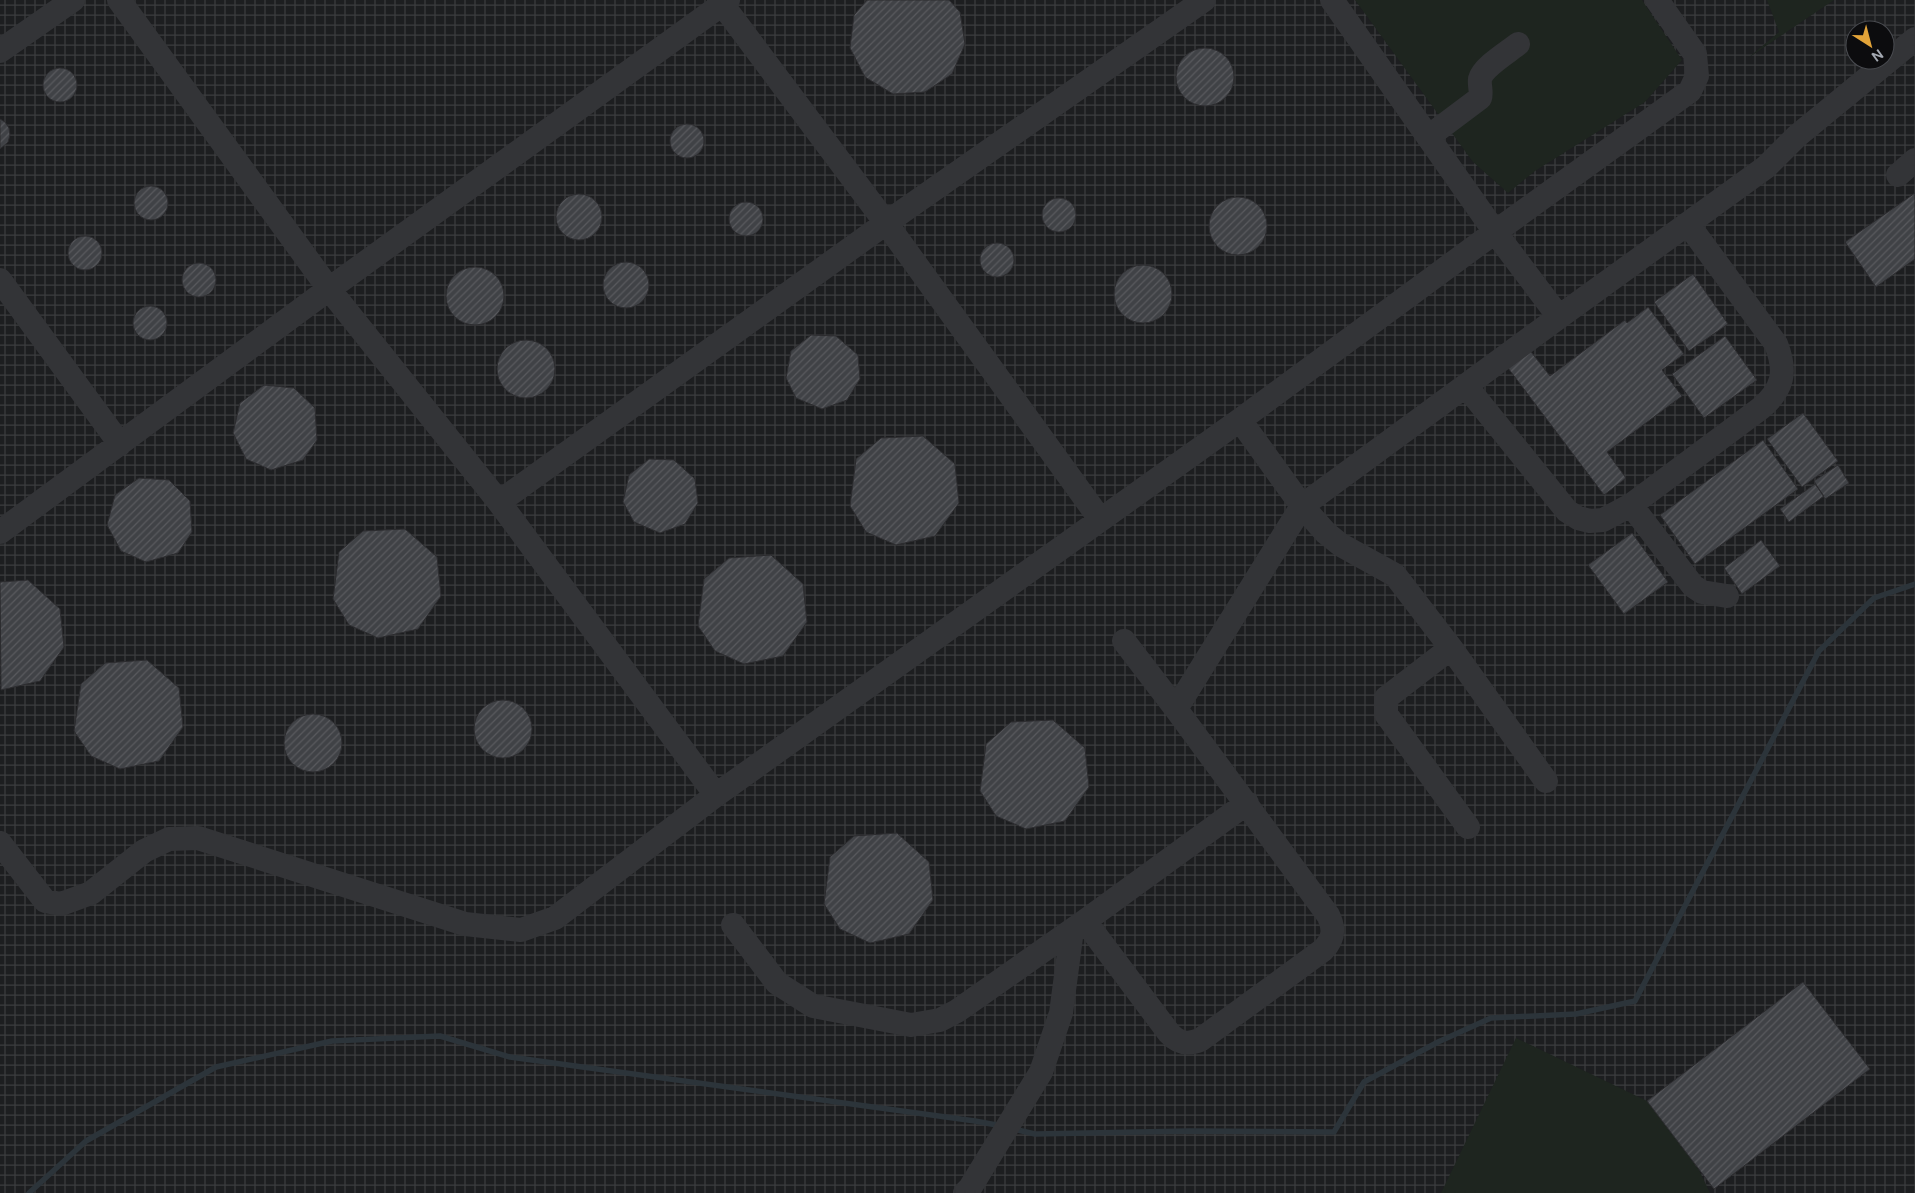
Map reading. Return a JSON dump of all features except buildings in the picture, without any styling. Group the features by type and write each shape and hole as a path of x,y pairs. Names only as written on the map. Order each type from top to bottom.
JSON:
{"lane":[{"path":"0,51 73,0"},
{"path":"119,0 329,289 499,502 716,794"},
{"path":"499,502 886,223 1204,0"},
{"path":"1332,0 1495,232 1559,317"},
{"path":"0,843 45,901 61,904 91,893 144,851 169,839 198,838 465,924 521,930 555,918 716,794 1240,420 1690,91 1697,76 1695,54 1657,0"},
{"path":"0,532 723,1 1100,519"},
{"path":"1176,709 1302,506 1766,167 1796,136 1915,39"},
{"path":"1428,137 1480,98 1482,92 1480,79 1486,70 1518,44"},
{"path":"1466,386 1567,511 1578,518 1590,521 1603,520 1631,505 1761,408 1772,398 1779,386 1782,372 1781,358 1776,344 1688,224"},
{"path":"0,280 120,444"},
{"path":"1240,420 1302,506 1326,534 1341,545 1395,575 1451,648 1546,781"},
{"path":"1631,505 1693,586 1702,592 1727,596"},
{"path":"1079,926 1169,1033 1180,1042 1186,1043 1200,1040 1316,956 1329,944 1332,938 1332,922 1246,803 1124,641"},
{"path":"1451,648 1386,698 1386,714 1468,827"},
{"path":"733,925 778,983 813,1006 911,1025 940,1020 957,1011 1079,926 1246,803"},
{"path":"968,1191 1041,1072 1061,1013 1079,926"}],"shaded area":[{"path":"0,0 1915,0 1915,1193 0,1193"},
{"path":"1355,0 1642,0 1682,60 1645,102 1535,171 1508,193 1473,162"},
{"path":"1767,0 1834,0 1748,58 1779,32"},
{"path":"1516,1038 1647,1101 1699,1170 1710,1193 1441,1193"}],"waterway":[{"path":"1013,1129 1035,1134 1189,1131 1334,1132 1364,1082 1438,1042 1491,1018 1576,1014 1635,1001 1819,651 1874,598 1915,584"},
{"path":"29,1193 86,1141 216,1067 332,1041 440,1036 510,1057 1002,1126"}]}
